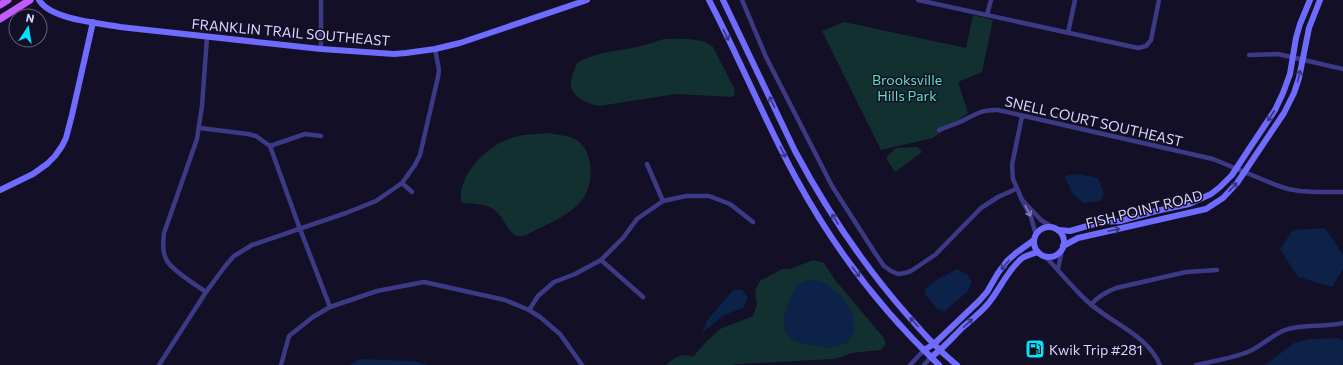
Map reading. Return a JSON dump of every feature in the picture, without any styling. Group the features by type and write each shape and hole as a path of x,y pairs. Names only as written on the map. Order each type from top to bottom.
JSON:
{"main road":[{"path":"0,5 8,0"},
{"path":"0,19 30,0"}],"street":[{"name":"FRANKLIN TRAIL SOUTHEAST","path":"39,0 56,14 93,22 207,37 321,49 394,54 419,52 460,43 587,0"},
{"path":"321,0 321,49"},
{"path":"710,0 785,157 811,204 863,281 889,312 939,365"},
{"path":"723,0 795,151 834,219 880,283 934,344 957,365"},
{"path":"742,0 766,57 832,186 884,266 891,271 898,274 911,271 935,255 981,208 1016,188"},
{"path":"918,0 1138,48 1146,46 1150,40 1159,0"},
{"path":"988,15 991,0"},
{"path":"1068,33 1075,0"},
{"name":"FISH POINT ROAD","path":"1055,228 1070,231 1101,222 1120,221 1141,214 1189,204 1211,194 1220,187 1236,168 1262,130 1280,98 1290,74 1300,24 1310,0"},
{"name":"FISH POINT ROAD","path":"1063,248 1078,238 1206,209 1223,198 1237,183 1284,113 1294,93 1309,28 1320,0"},
{"path":"0,190 33,174 48,164 62,146 66,138 72,115 93,22"},
{"path":"206,292 167,261 163,245 164,233 194,150 200,128 207,37"},
{"path":"159,365 206,292 234,256 252,245 366,206 385,196 402,183 415,165 420,155 439,70 435,49"},
{"path":"1249,55 1278,54 1343,69"},
{"name":"SNELL COURT SOUTHEAST","path":"939,130 960,122 981,111 998,110 1213,159 1229,164 1276,185 1300,191 1343,192"},
{"path":"1022,116 1012,165 1013,178 1016,188 1031,217 1035,237 1034,244 1038,252 1045,256 1091,305 1132,333 1147,346 1160,365"},
{"path":"200,128 256,136 270,146 330,307"},
{"path":"270,146 305,134 321,136"},
{"path":"647,164 663,201"},
{"path":"402,183 412,192"},
{"path":"529,310 538,296 554,282 575,274 601,260 623,238 637,219 663,201 686,196 709,196 730,204 753,222"},
{"path":"1022,200 1041,220 1055,228 1063,237 1063,248 1058,269"},
{"path":"910,365 924,350 934,344 983,297 1007,261 1035,237 1043,228 1055,228"},
{"path":"1045,256 1053,256 1060,253 1063,248"},
{"path":"924,365 941,351 994,297 1008,274 1022,258 1038,252"},
{"path":"601,260 643,297"},
{"path":"1091,305 1097,298 1107,291 1116,288 1186,272 1217,270"},
{"path":"280,365 289,336 312,317 330,307 377,291 424,282 505,300 529,310 560,334 582,365"},
{"path":"1196,365 1250,351 1263,344 1274,335 1299,326 1332,326 1343,323"}],"green space":[{"name":"Brooksville Hills Park","path":"973,15 993,20 982,72 958,82 968,113 933,138 881,150 822,31 844,22 966,48"},
{"path":"664,39 697,40 713,47 734,88 735,95 731,97 676,94 599,106 584,101 573,91 571,81 577,63 599,54 637,47"},
{"path":"549,133 573,138 586,150 589,158 589,186 581,201 570,211 526,235 517,236 511,232 493,209 482,205 462,203 461,192 466,177 483,155 490,149 515,137"},
{"path":"917,147 922,152 895,172 886,158 896,148"},
{"path":"813,260 824,263 835,280 884,338 886,344 881,350 852,353 835,359 731,365 666,365 678,356 686,355 693,357 720,329 753,316 757,304 755,290 760,281 782,269 790,269","holes":["790,298 830,348 816,345 786,333 784,316"]}],"water":[{"path":"1078,174 1098,178 1104,194 1100,201 1083,203 1073,194 1064,176"},
{"path":"1325,228 1343,255 1343,269 1332,287 1298,277 1280,249 1293,230"},
{"path":"957,269 968,275 972,282 968,291 944,312 937,309 925,294 926,288 938,279"},
{"path":"809,280 820,281 833,289 845,300 854,322 854,329 847,343 830,348 805,344 792,340 786,333 784,315 790,298 797,285"},
{"path":"733,290 742,290 748,298 743,308 724,315 702,333 707,321"},
{"path":"1339,338 1343,341 1342,365 1265,365 1294,343 1309,339"},
{"path":"360,359 413,361 429,365 350,365"}],"place":[{"name":"Kwik Trip #281","path":"1035,349"}]}
